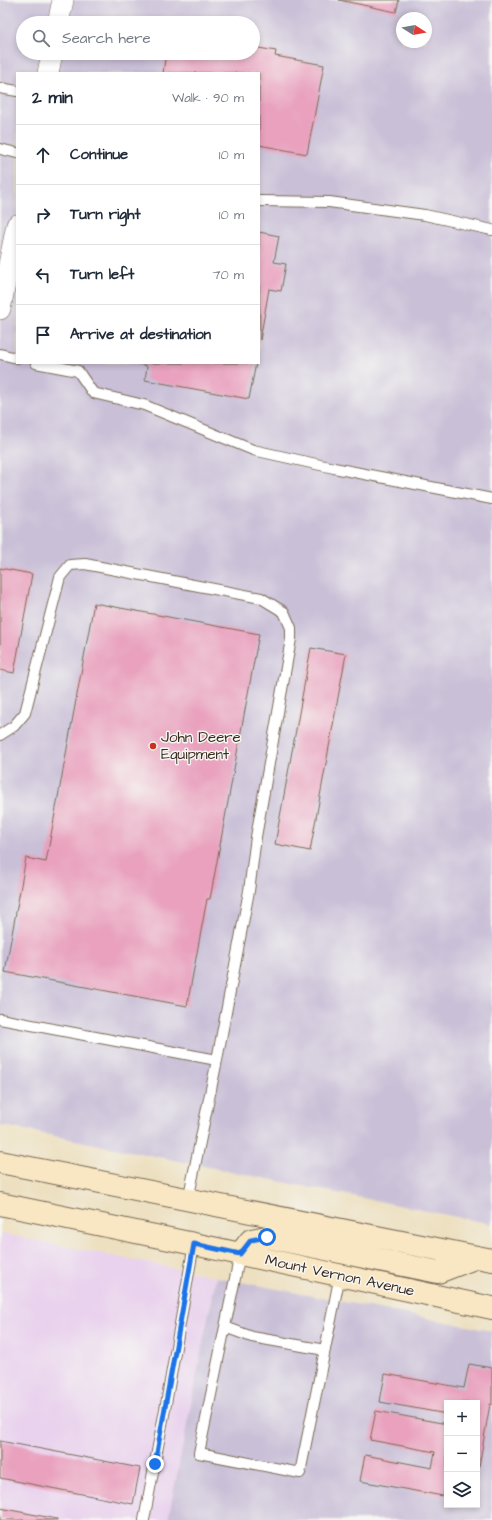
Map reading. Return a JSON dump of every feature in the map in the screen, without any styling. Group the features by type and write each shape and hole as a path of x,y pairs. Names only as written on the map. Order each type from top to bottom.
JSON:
{"street":[{"path":"60,16 63,0"},
{"path":"48,72 51,60"},
{"path":"0,309 16,230"},
{"path":"0,1162 485,1258"},
{"name":"Mount Vernon Avenue","path":"0,1204 492,1308"},
{"path":"240,1254 251,1240 267,1237 438,1272 485,1258"}],"lane":[{"path":"0,88 16,91"},
{"path":"0,150 16,153"},
{"path":"260,201 329,202 425,215 492,230"},
{"path":"0,354 16,358"},
{"path":"42,364 78,370 93,393 144,405 253,450 334,468 492,499"},
{"path":"0,735 14,726 25,713 60,577 70,565 85,564 261,598 284,612 291,628 291,639 256,837 249,891 217,1060 188,1200"},
{"path":"0,1018 217,1060"},
{"path":"144,1520 194,1244"},
{"path":"240,1254 199,1453 300,1473 340,1276"},
{"path":"225,1327 252,1337 325,1350"}],"shaded area":[{"path":"0,0 492,0 492,1224 0,1125"},
{"path":"0,1233 216,1277 168,1520 0,1520"},
{"path":"216,1277 492,1331 492,1520 168,1520"}],"building":[{"path":"339,0 399,0 396,12"},
{"path":"260,48 276,51 275,56 324,65 307,154 260,145 260,72 163,72 165,60 260,60"},
{"path":"260,232 279,236 274,262 286,264 281,291 269,289 260,340"},
{"path":"139,364 256,364 249,399 145,380 147,366"},
{"path":"0,568 32,574 14,673 0,670"},
{"name":"John Deere Equipment","path":"94,603 259,634 210,899 207,899 187,1006 5,972 26,858 46,862"},
{"path":"311,648 346,654 310,851 275,844"},
{"path":"469,1364 492,1368 492,1405 490,1404 480,1461 480,1400 444,1400 444,1413 380,1402 385,1374 464,1388"},
{"path":"376,1411 444,1423 443,1496 360,1481 365,1455 432,1468 435,1452 370,1440"},
{"path":"0,1441 140,1468 133,1504 0,1478"},
{"path":"0,1508 57,1519 57,1520 0,1520"}],"place":[{"name":"John Deere Equipment","path":"153,746"}],"route":[{"path":"155,1464 194,1244 240,1254 251,1240 267,1237"}]}
